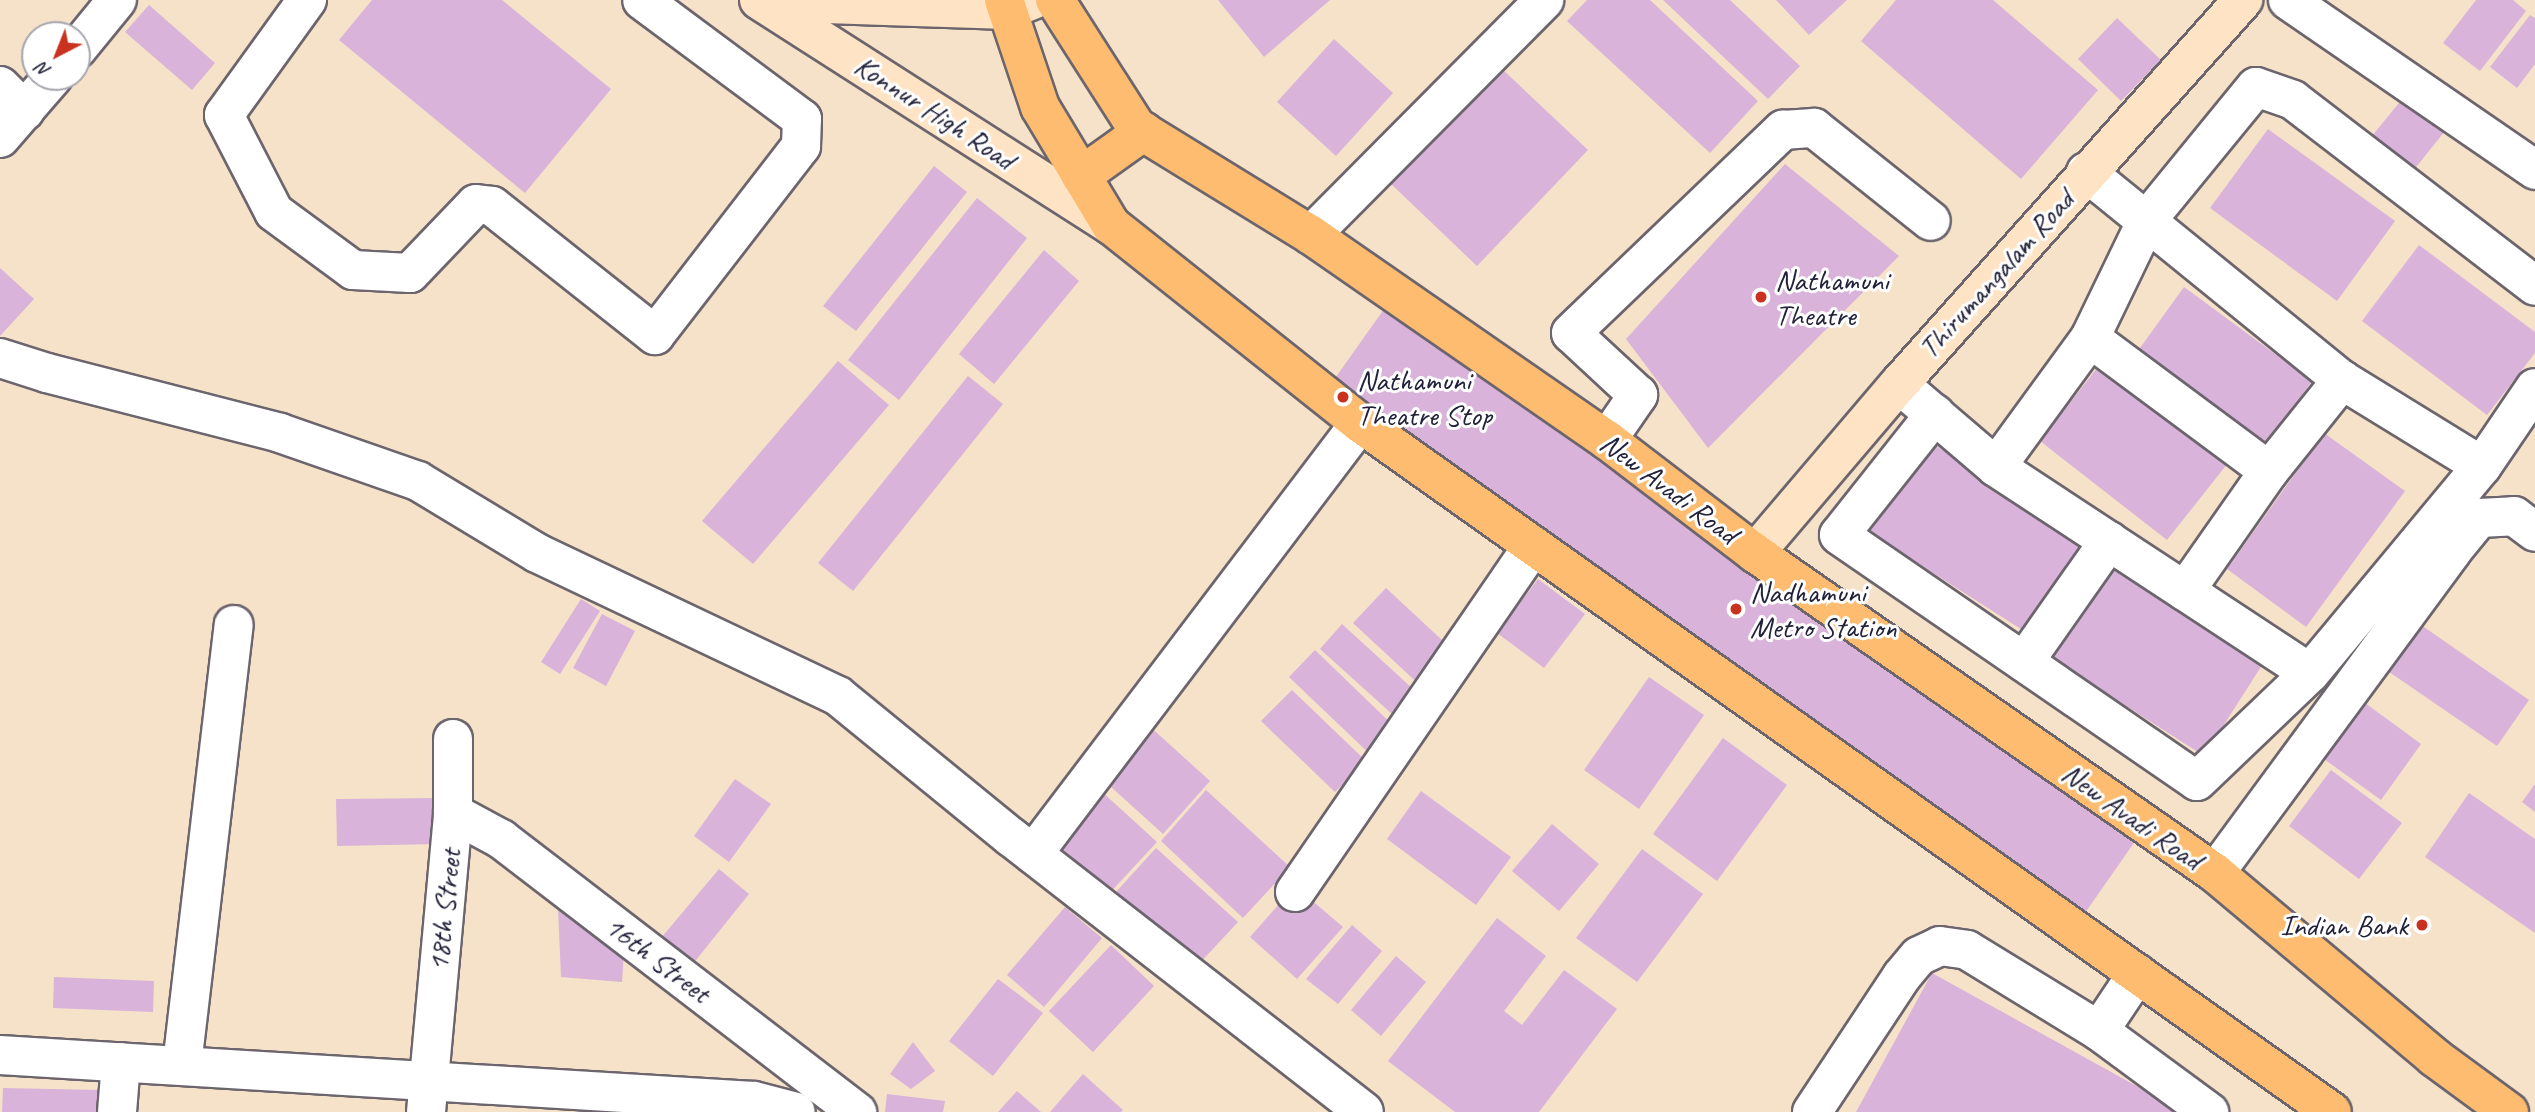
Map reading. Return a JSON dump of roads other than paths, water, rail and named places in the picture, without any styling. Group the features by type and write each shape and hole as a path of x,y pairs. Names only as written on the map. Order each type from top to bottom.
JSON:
{"main road":[{"name":"New Avadi Road","path":"1055,0 1138,128 1311,235 1607,440 1755,553 2215,873 2434,1057 2509,1112"},
{"path":"1015,3 1040,107 1111,225 1360,423 2332,1112"},
{"path":"1081,176 1144,131"}],"street":[{"path":"91,31 117,0"},
{"path":"307,0 224,115 274,212 353,270 410,273 475,204 492,206 655,335 801,146 802,120 684,11 642,0"},
{"name":"Thirumangalam Road","path":"1755,553 1899,384 2086,172 2243,0"},
{"path":"2288,0 2535,170"},
{"path":"760,1 1015,3"},
{"name":"Konnur High Road","path":"760,1 1111,225"},
{"path":"1311,235 1531,4"},
{"path":"1996,467 2090,338 2147,220 2256,87 2293,100 2535,286"},
{"path":"8,112 35,91"},
{"path":"1607,440 1638,395 1571,332 1783,130 1814,128 1931,221"},
{"path":"2086,172 2342,380 2482,466"},
{"path":"2090,338 2269,471"},
{"path":"0,358 47,373 280,433 418,481 537,553 838,696 1033,854 1364,1112"},
{"path":"2185,591 2269,471 2342,380"},
{"path":"1899,384 1996,467 2310,673"},
{"path":"1935,414 1839,535 2197,781 2310,673 2482,466 2535,388"},
{"path":"1033,854 1360,423"},
{"path":"2215,873 2479,518 2514,516 2535,532"},
{"path":"2024,662 2109,541"},
{"path":"1295,892 1533,546"},
{"path":"182,1065 234,625"},
{"name":"18th Street","path":"426,1097 453,813 453,739"},
{"name":"16th Street","path":"453,813 501,839 857,1112"},
{"path":"1812,1112 1902,976 1919,956 1940,946 1967,950 2099,1031 2209,1112"},
{"path":"2099,1031 2137,974"},
{"path":"0,1055 182,1065 426,1097 634,1103 754,1101 796,1112"},
{"path":"117,1112 121,1062"}],"place":[{"name":"Nathamuni Theatre","path":"1761,297"},
{"name":"Nathamuni Theatre Stop","path":"1343,397"},
{"name":"Nadhamuni Metro Station","path":"1736,609"},
{"name":"Indian Bank","path":"2422,925"}]}
